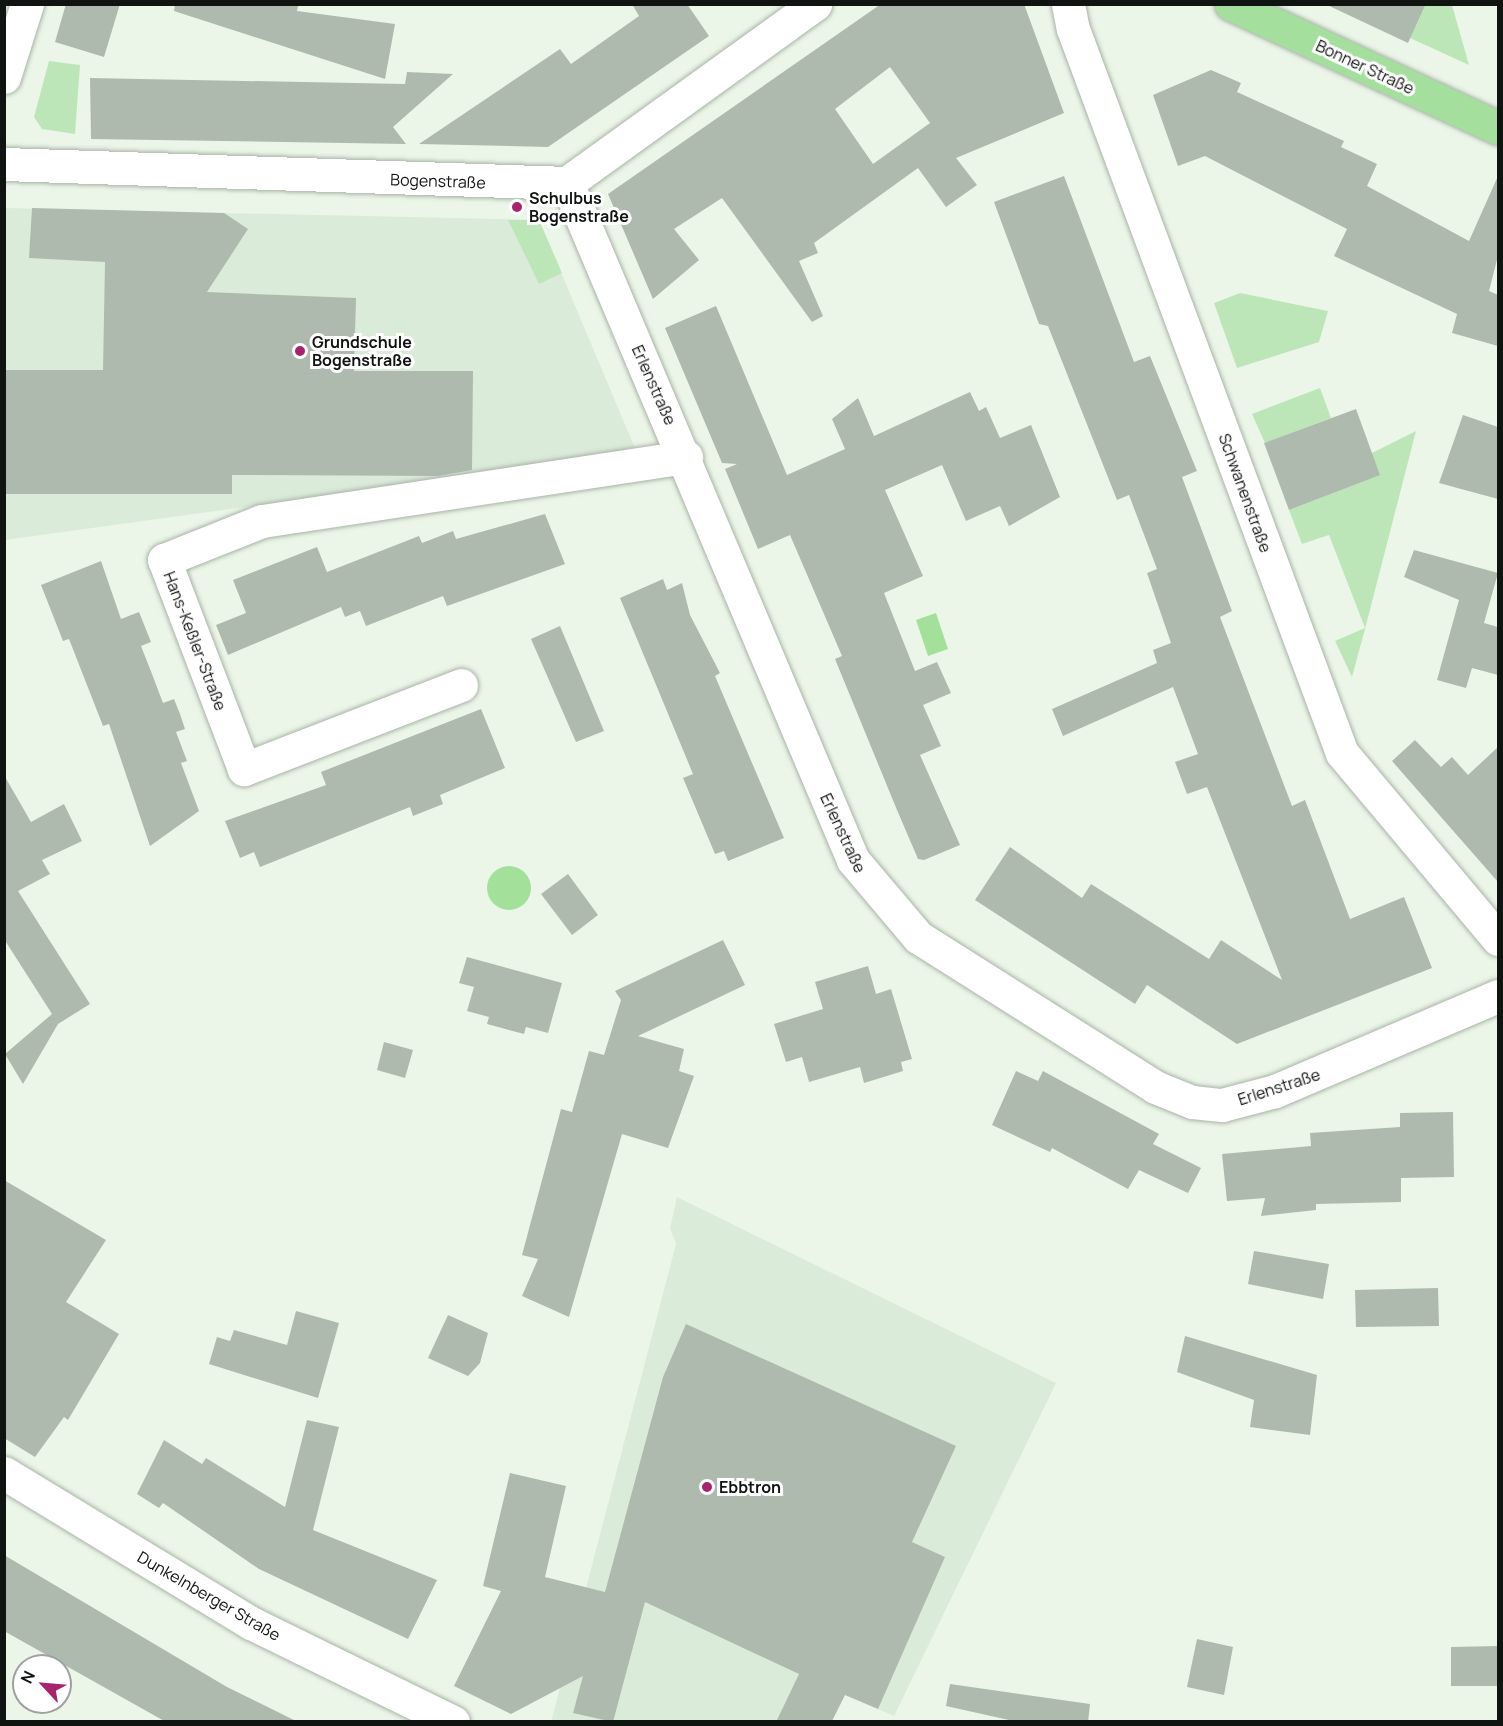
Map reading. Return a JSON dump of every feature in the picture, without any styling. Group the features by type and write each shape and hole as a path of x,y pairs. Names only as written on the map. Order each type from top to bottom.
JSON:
{"main road":[{"name":"Bonner Straße","path":"1231,4 1498,128"}],"street":[{"path":"4,77 27,4"},
{"path":"567,183 815,4"},
{"name":"Schwanenstraße","path":"1068,4 1072,29 1342,753 1498,939"},
{"name":"Bogenstraße","path":"4,164 567,183"},
{"name":"Erlenstraße","path":"567,183 686,457 853,860 918,937 1155,1087 1192,1102 1222,1105 1275,1091 1498,996"},
{"name":"Hans-Keßler-Straße","path":"461,685 244,769 164,560 261,522 686,457"},
{"name":"Dunkelnberger Straße","path":"4,1473 251,1623 453,1722"}],"shaded area":[{"path":"1426,5 1452,5 1469,65 1410,38"},
{"path":"49,61 80,65 75,134 42,129 34,117"},
{"name":"Grundschule Bogenstraße","path":"5,208 539,220 637,453 5,540"},
{"path":"508,220 539,220 562,273 539,284"},
{"path":"1240,293 1328,311 1319,342 1237,368 1214,303"},
{"path":"1320,388 1331,418 1265,443 1252,414"},
{"path":"1416,431 1365,629 1352,677 1335,641 1365,628 1329,535 1302,544 1289,510 1340,490 1372,453"},
{"path":"936,613 948,649 928,656 916,620"},
{"path":"509,866 518,867 525,872 530,879 530,897 525,904 518,909 509,910 500,909 493,904 488,897 487,888 488,879 493,872 500,867"},
{"path":"677,1197 1056,1383 894,1716 845,1695 832,1721 551,1722 676,1244 670,1228"}],"building":[{"path":"66,4 120,4 104,57 55,42"},
{"path":"175,4 298,6 297,11 395,24 385,79 174,11"},
{"path":"632,4 687,4 709,36 548,147 419,144 560,49 571,64 639,16"},
{"path":"881,4 1024,4 1064,113 956,158 977,185 946,207 918,168 814,243 818,253 799,261 823,316 812,322 722,198 674,229 699,260 653,299 608,194","holes":["890,67 930,123 873,164 835,109"]},
{"path":"1325,4 1426,4 1408,43"},
{"path":"1211,70 1241,83 1237,92 1344,141 1341,147 1377,164 1367,186 1469,241 1498,176 1498,256 1489,291 1498,295 1498,346 1452,333 1457,314 1334,256 1347,229 1205,156 1178,166 1153,95"},
{"path":"407,72 453,74 393,127 406,144 91,139 90,78 405,84"},
{"path":"1064,176 1134,362 1150,356 1197,471 1182,477 1232,611 1220,617 1292,806 1305,800 1350,919 1404,897 1432,968 1237,1044 1147,985 1135,1004 975,900 1010,847 1082,898 1091,884 1209,959 1221,940 1282,980 1207,787 1187,794 1175,762 1198,754 1173,687 1063,736 1052,709 1157,663 1153,650 1171,643 1147,573 1157,569 1129,495 1117,500 1048,326 1039,324 994,202"},
{"path":"32,208 224,213 248,229 207,292 356,298 354,371 473,371 472,470 438,476 232,475 232,494 4,494 4,370 103,370 105,262 29,258"},
{"path":"716,306 787,475 845,449 832,419 858,398 874,436 970,392 979,411 986,407 1000,438 1031,425 1060,497 1009,526 1000,506 966,521 942,465 885,490 923,576 884,593 915,671 937,662 951,693 923,705 941,746 920,755 960,845 924,860 918,859 897,810 835,659 842,656 790,535 758,549 725,469 737,464 722,463 665,328"},
{"path":"1356,409 1380,475 1289,510 1264,443"},
{"path":"1463,415 1498,427 1498,499 1439,483"},
{"path":"545,514 565,564 447,606 443,596 366,626 360,611 345,617 341,607 228,655 216,625 246,613 233,580 317,547 327,572 419,536 422,543 453,531 456,539"},
{"path":"1414,550 1498,573 1484,623 1498,627 1498,675 1472,668 1466,688 1437,680 1459,600 1404,577"},
{"path":"101,561 121,619 139,612 151,642 141,646 163,703 174,699 185,729 176,732 187,761 181,763 199,811 150,846 109,724 103,726 69,639 63,641 41,585"},
{"path":"663,579 667,590 682,583 690,615 720,673 715,676 784,838 728,861 724,851 715,854 683,778 693,774 620,598"},
{"path":"560,626 604,731 576,742 531,639"},
{"path":"481,709 505,768 440,795 443,804 413,816 410,807 260,867 254,852 240,858 225,821 326,785 321,772"},
{"path":"1415,740 1441,767 1452,757 1468,775 1498,747 1498,882 1392,761"},
{"path":"4,775 31,822 64,804 82,841 42,860 50,874 18,891 90,1004 58,1024 23,1084 5,1054 52,1014 4,939"},
{"path":"568,874 598,915 572,935 541,894"},
{"path":"723,940 745,985 638,1036 684,1049 679,1071 694,1076 668,1148 622,1134 569,1317 522,1296 538,1259 522,1255 561,1109 572,1112 589,1051 604,1055 621,1000 615,991"},
{"path":"467,957 562,983 548,1033 526,1027 524,1034 487,1024 489,1017 467,1011 474,987 459,983"},
{"path":"868,966 876,994 891,989 912,1059 901,1062 903,1071 864,1083 860,1067 809,1082 802,1057 786,1062 774,1024 823,1009 815,982"},
{"path":"384,1042 413,1050 405,1078 377,1070"},
{"path":"1016,1071 1038,1081 1043,1071 1159,1134 1153,1144 1201,1168 1188,1193 1139,1170 1128,1189 1052,1148 1050,1152 992,1125"},
{"path":"1453,1112 1454,1177 1401,1178 1401,1202 1316,1204 1316,1210 1261,1216 1265,1198 1227,1201 1222,1154 1311,1146 1310,1133 1400,1127 1400,1113"},
{"path":"4,1180 106,1240 66,1302 119,1334 68,1420 64,1417 35,1457 4,1438"},
{"path":"1254,1251 1329,1264 1323,1299 1248,1284"},
{"path":"1438,1288 1439,1326 1356,1327 1355,1290"},
{"path":"296,1311 339,1323 318,1398 209,1364 217,1337 230,1341 234,1330 287,1345"},
{"path":"448,1315 488,1333 480,1363 468,1376 428,1358"},
{"path":"686,1324 956,1446 912,1542 945,1557 878,1709 845,1695 832,1721 776,1722 799,1674 645,1602 613,1722 573,1713 583,1676 511,1714 454,1686 501,1591 483,1586 510,1473 566,1486 545,1577 605,1592 663,1377"},
{"path":"1185,1336 1317,1375 1310,1435 1250,1427 1254,1400 1177,1372"},
{"path":"307,1420 339,1427 313,1530 437,1580 408,1639 259,1569 163,1503 159,1508 137,1494 164,1440 202,1464 206,1458 285,1507"},
{"path":"4,1555 227,1687 298,1722 166,1722 72,1669 72,1654 45,1654 4,1631"},
{"path":"1197,1639 1233,1647 1224,1695 1187,1687"},
{"path":"1498,1646 1498,1686 1451,1686 1451,1647"},
{"path":"950,1684 1090,1704 1088,1722 1018,1722 946,1706"}],"place":[{"name":"Schulbus Bogenstraße","path":"517,207"},
{"name":"Grundschule Bogenstraße","path":"300,351"},
{"name":"Ebbtron","path":"707,1487"}]}
